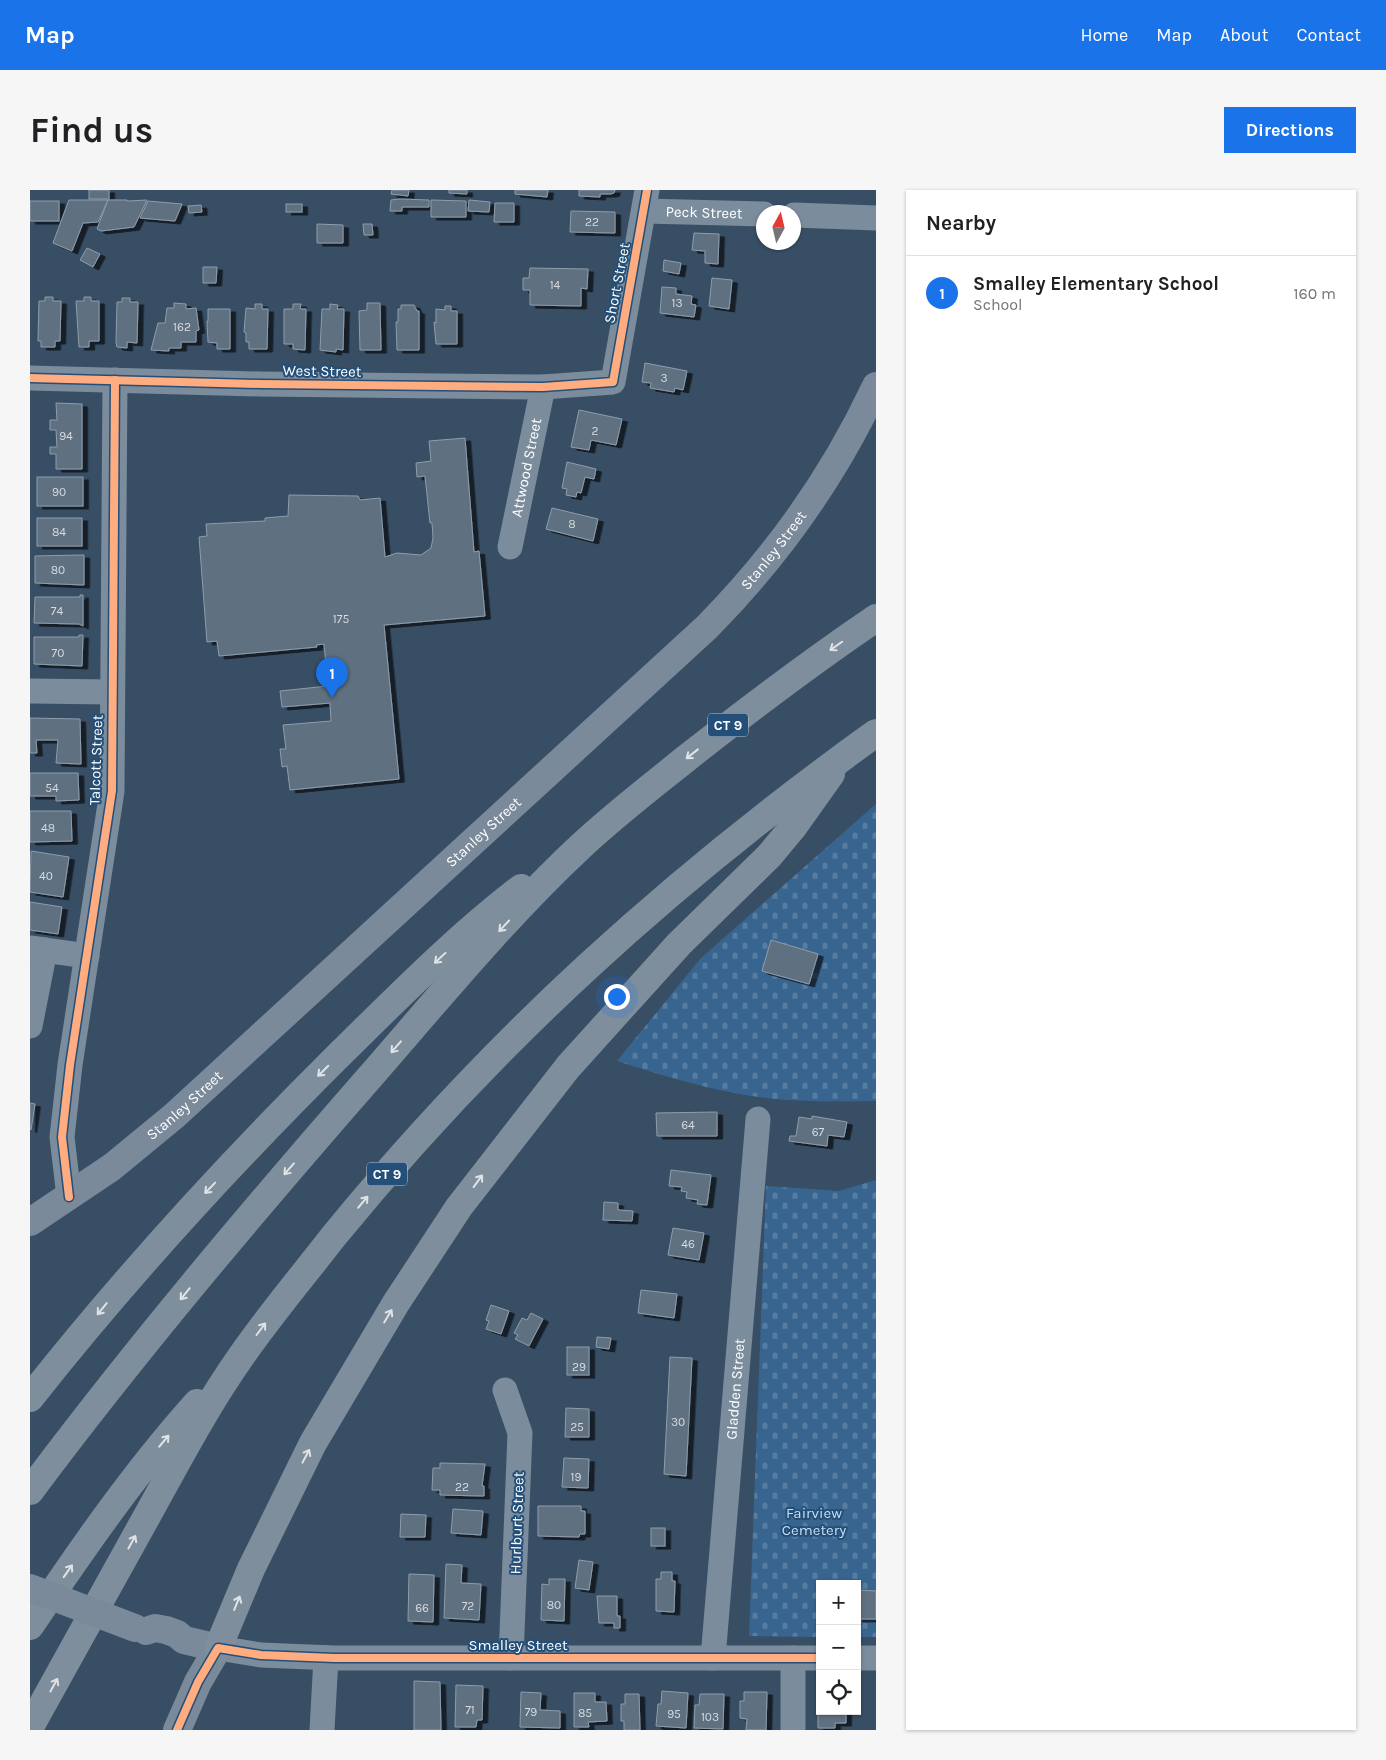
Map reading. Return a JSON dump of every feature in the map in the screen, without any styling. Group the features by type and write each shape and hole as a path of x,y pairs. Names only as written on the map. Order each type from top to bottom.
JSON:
{"highway":[{"name":"CT 9","path":"30,1491 162,1322 279,1181 487,945 587,841 742,714 876,618"},
{"name":"CT 9","path":"30,1727 186,1447 240,1359 303,1274 394,1165 544,1006 593,959 691,874 766,813 876,733"},
{"path":"218,1648 252,1570 313,1443 396,1303 459,1207 531,1111 596,1034 680,944 779,845 842,757"},
{"path":"30,1398 108,1301 170,1230 326,1068 477,924 532,879 587,841"},
{"path":"30,1626 142,1467 195,1405 240,1359"}],"main road":[{"name":"Stanley Street","path":"30,1222 128,1155 216,1078 723,610 769,559 820,489 843,452 876,386"},
{"path":"30,1588 141,1630 155,1628 166,1630 177,1634 184,1640 218,1648 198,1682 177,1730"}],"street":[{"name":"Peck Street","path":"646,200 756,213"},
{"name":"Short Street","path":"613,382 646,200"},
{"path":"801,215 876,218"},
{"name":"West Street","path":"30,378 543,387 613,382"},
{"name":"Talcott Street","path":"69,1197 62,1137 86,956 112,791 115,380"},
{"name":"Attwood Street","path":"510,547 543,387"},
{"path":"30,692 112,692"},
{"path":"37,949 86,956"},
{"path":"30,1026 45,950 37,949"},
{"name":"Gladden Street","path":"713,1658 758,1119"},
{"name":"Hurlburt Street","path":"506,1390 520,1433 511,1658"},
{"name":"Smalley Street","path":"218,1648 261,1655 326,1658 816,1658"},
{"path":"322,1730 326,1658"},
{"path":"793,1730 794,1658"},
{"path":"861,1658 876,1658"}],"green space":[{"path":"876,804 876,1101 799,1101 744,1095 680,1080 617,1061 701,958"},
{"name":"Fairview Cemetery","path":"876,1180 876,1637 861,1637 861,1580 816,1580 816,1637 749,1636 766,1186 839,1191"}],"building":[{"path":"89,190 109,190 109,199 89,199"},
{"path":"392,190 409,190 408,196 391,194"},
{"path":"449,190 467,190 467,194 449,193"},
{"path":"515,190 548,190 547,197 515,194"},
{"path":"579,190 615,190 611,194 600,194 600,197 579,196"},
{"path":"69,200 108,200 98,222 83,223 72,251 53,243"},
{"path":"108,200 147,200 134,227 101,231 97,229"},
{"path":"391,200 429,200 429,207 402,207 402,211 390,211"},
{"path":"431,200 466,201 466,217 431,217"},
{"path":"469,200 490,202 489,212 468,211"},
{"path":"30,201 59,201 59,221 30,221"},
{"path":"148,201 182,204 175,221 140,218"},
{"path":"495,203 514,203 514,222 494,222"},
{"path":"286,204 302,204 302,212 286,212"},
{"path":"201,205 202,212 189,213 188,206"},
{"path":"571,211 615,212 615,233 570,232"},
{"path":"317,224 343,225 343,243 317,243"},
{"path":"363,224 372,224 373,235 364,235"},
{"path":"694,233 719,234 718,264 705,263 705,251 692,250"},
{"path":"87,248 100,254 93,267 80,260"},
{"path":"664,260 681,263 679,274 663,271"},
{"path":"203,267 217,267 216,283 203,283"},
{"path":"530,268 588,269 587,289 581,288 581,306 530,305 530,290 523,290 523,278 529,278"},
{"path":"712,278 732,280 729,309 709,306"},
{"path":"662,287 676,288 676,294 692,296 691,304 696,305 694,317 660,313"},
{"path":"45,297 53,297 53,301 61,301 60,341 55,341 55,347 41,347 41,341 38,341 39,301 45,301"},
{"path":"84,297 91,297 91,301 99,301 99,341 89,341 89,347 79,347 76,301 84,301"},
{"path":"122,298 130,298 130,302 138,302 137,343 127,342 127,348 117,347 116,342 117,302 122,302"},
{"path":"174,303 186,304 186,309 196,308 199,330 196,331 196,342 181,342 181,348 169,348 169,351 151,350 158,323 165,323 167,308 174,308"},
{"path":"367,303 380,303 381,350 360,350 359,311 367,310"},
{"path":"255,304 262,304 262,309 268,309 267,349 249,349 249,342 246,342 246,333 244,332 246,308 255,309"},
{"path":"293,304 301,304 300,309 306,309 305,350 293,349 293,344 284,344 284,309 293,309"},
{"path":"330,304 338,305 337,309 344,309 343,350 336,349 336,352 320,350 322,309 330,309"},
{"path":"401,305 414,305 417,311 419,311 419,350 397,350 396,322 398,322 398,309 401,309"},
{"path":"445,306 451,306 451,311 457,311 457,344 436,344 434,322 436,323 436,309 445,310"},
{"path":"208,309 230,309 230,349 217,349 217,343 208,342"},
{"path":"645,363 687,371 683,390 675,388 674,392 650,388 651,383 642,382"},
{"path":"56,403 82,404 82,469 56,469 56,454 50,454 50,447 57,447 56,430 50,430 50,420 57,420"},
{"path":"579,410 622,419 616,445 591,440 589,450 571,447"},
{"path":"465,438 474,552 479,551 485,616 384,625 399,779 290,790 287,766 282,767 280,749 286,749 283,725 331,721 330,703 282,707 280,691 328,686 324,644 316,645 317,647 219,656 217,641 207,642 199,537 207,536 206,524 265,521 265,518 288,516 289,495 358,496 360,500 380,498 385,557 397,553 421,555 431,548 433,538 425,476 417,477 416,463 431,461 429,441"},
{"path":"567,462 596,469 594,479 585,477 581,493 577,492 576,497 566,495 567,489 562,488"},
{"path":"37,477 83,477 83,506 37,506"},
{"path":"552,508 598,519 593,541 546,529"},
{"path":"37,518 82,518 82,546 37,546"},
{"path":"84,555 84,585 35,583 35,556"},
{"path":"80,595 83,595 83,626 79,624 34,623 35,597 80,597"},
{"path":"79,635 83,635 82,666 34,664 34,637 79,637"},
{"path":"30,718 80,719 81,764 56,763 58,740 36,740 37,753 30,753"},
{"path":"30,773 78,773 79,800 56,801 56,796 30,796"},
{"path":"30,811 71,811 72,841 30,842"},
{"path":"31,851 69,857 63,897 30,892"},
{"path":"30,902 62,907 58,934 30,930"},
{"path":"771,940 818,954 809,984 762,971"},
{"path":"30,1103 35,1104 31,1130 30,1129"},
{"path":"717,1112 717,1136 657,1136 656,1113"},
{"path":"812,1116 847,1122 844,1137 828,1135 827,1146 789,1141 790,1136 796,1136 799,1117 812,1119"},
{"path":"671,1170 711,1175 707,1205 697,1204 698,1200 686,1198 687,1192 681,1191 682,1187 669,1186"},
{"path":"604,1202 618,1203 618,1210 633,1211 632,1221 603,1220"},
{"path":"673,1228 704,1233 699,1260 668,1255"},
{"path":"641,1290 677,1294 674,1318 638,1313"},
{"path":"491,1305 509,1311 501,1334 486,1329 489,1321 486,1320"},
{"path":"531,1313 543,1319 529,1346 515,1339 518,1335 514,1333 522,1318 527,1320"},
{"path":"597,1337 611,1338 609,1349 596,1347"},
{"path":"567,1347 589,1347 589,1375 567,1375"},
{"path":"670,1357 692,1358 686,1476 664,1474"},
{"path":"566,1408 589,1409 589,1437 565,1437"},
{"path":"564,1458 589,1459 588,1488 562,1487"},
{"path":"440,1463 485,1464 482,1486 484,1486 484,1496 440,1495 440,1490 432,1490 433,1468 440,1468"},
{"path":"538,1506 581,1506 581,1511 585,1511 585,1534 580,1534 579,1537 538,1536"},
{"path":"453,1509 483,1511 481,1535 451,1533"},
{"path":"401,1514 426,1515 425,1537 400,1537"},
{"path":"651,1528 665,1528 665,1546 651,1546"},
{"path":"579,1560 593,1562 589,1590 575,1588"},
{"path":"446,1564 462,1565 461,1583 481,1584 479,1620 444,1618"},
{"path":"661,1572 672,1572 672,1581 675,1581 674,1612 656,1611 656,1579 661,1579"},
{"path":"409,1574 434,1575 433,1622 408,1621"},
{"path":"549,1579 565,1579 564,1621 541,1620 542,1584 549,1585"},
{"path":"861,1590 876,1591 876,1619 861,1619"},
{"path":"597,1596 617,1596 617,1616 620,1616 620,1628 614,1628 614,1623 599,1623"},
{"path":"414,1681 440,1682 441,1730 414,1730"},
{"path":"456,1685 483,1686 482,1720 477,1720 476,1727 455,1727"},
{"path":"662,1691 688,1693 686,1728 656,1726 658,1704 661,1704"},
{"path":"521,1692 541,1693 540,1710 560,1711 560,1728 520,1727"},
{"path":"744,1692 767,1692 766,1730 746,1730 747,1719 740,1718 740,1701 744,1701"},
{"path":"574,1693 595,1693 595,1702 606,1702 607,1721 588,1722 589,1727 574,1727"},
{"path":"625,1694 639,1694 640,1730 624,1730 624,1721 621,1721 621,1704 625,1704"},
{"path":"700,1694 724,1694 723,1729 694,1728 695,1705 699,1705"},
{"path":"818,1715 846,1715 846,1723 835,1723 835,1728 818,1728"}],"cycle path":[{"path":"30,378 260,384 543,387 613,382 647,190"},
{"path":"69,1197 62,1137 70,1065 112,791 115,380"},
{"path":"177,1730 198,1682 218,1648 261,1655 334,1658 816,1658"}],"place":[{"name":"Smalley Elementary School","path":"332,698"}]}
